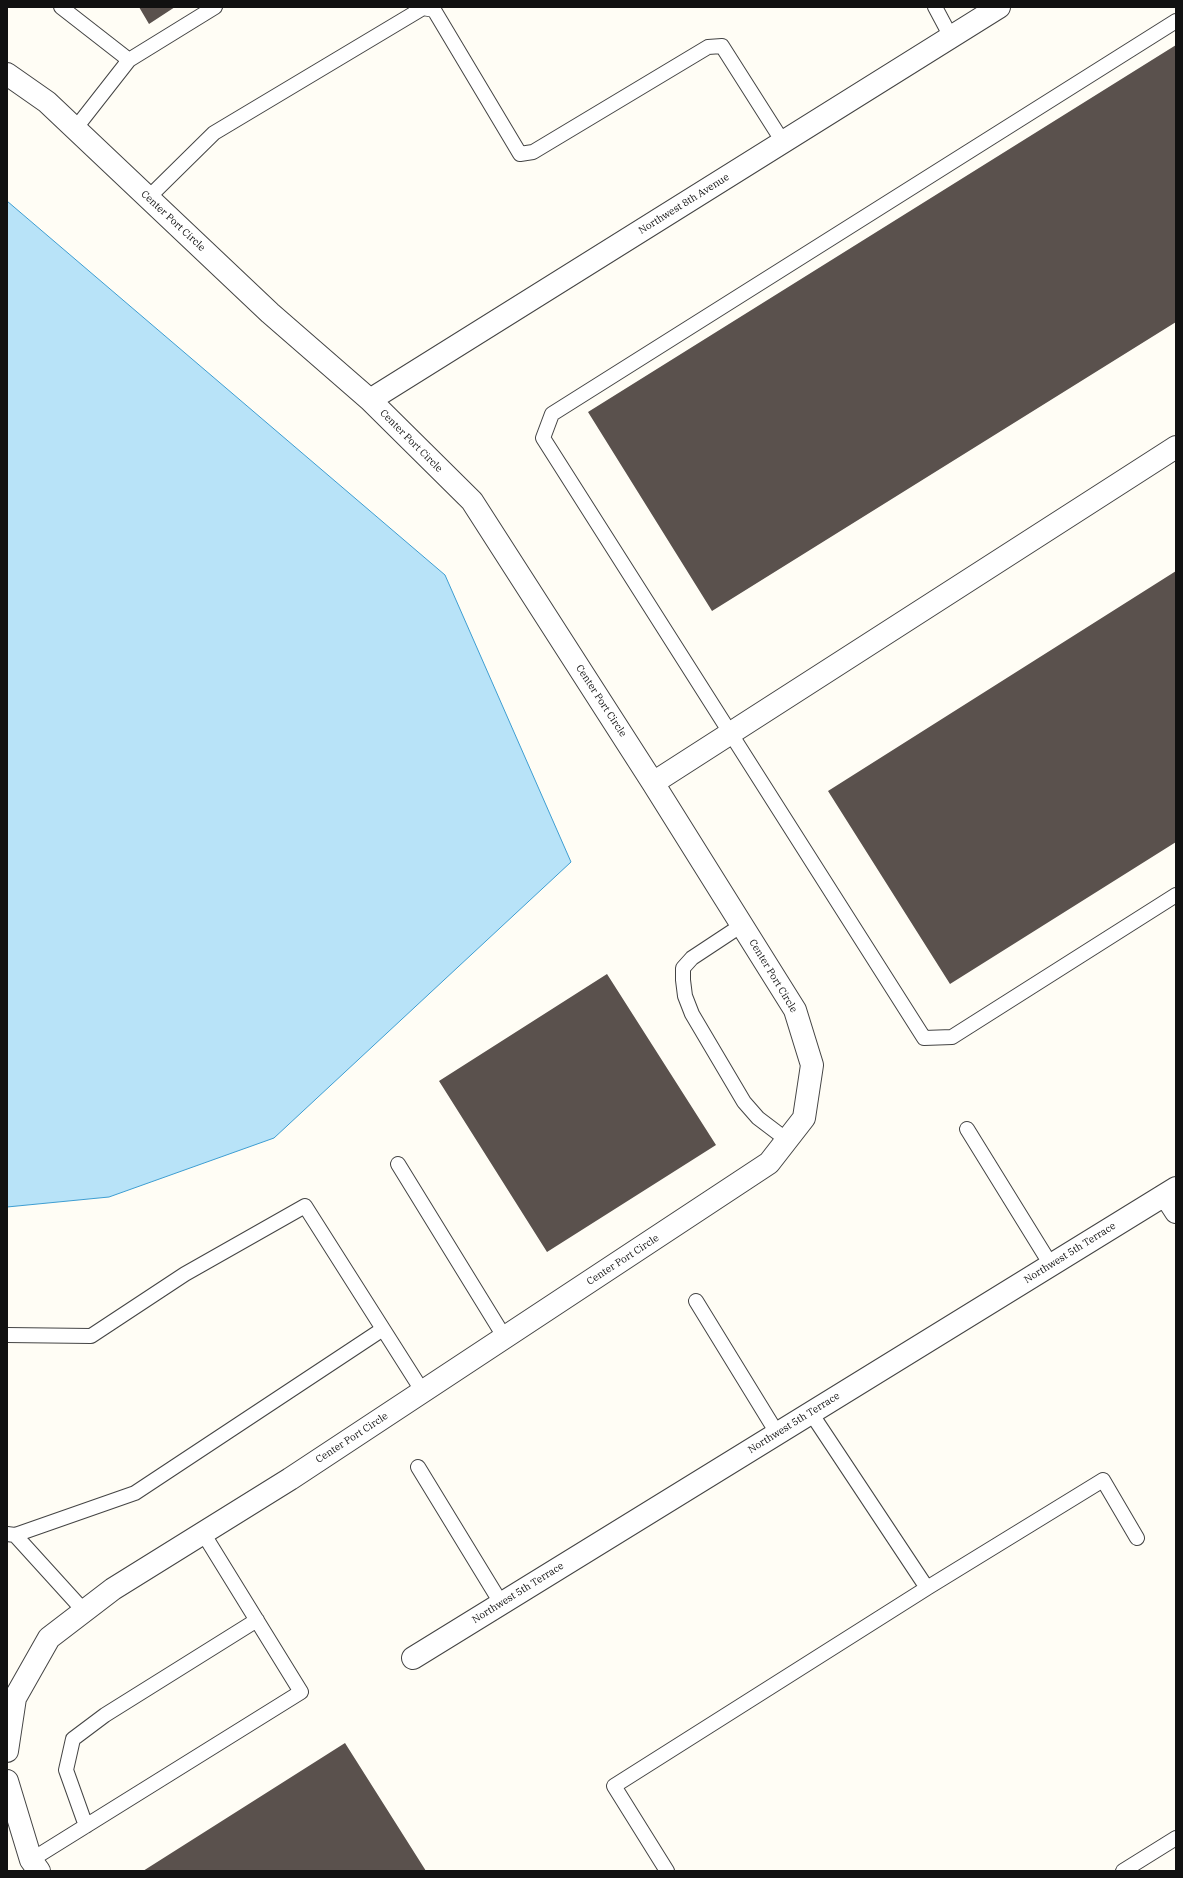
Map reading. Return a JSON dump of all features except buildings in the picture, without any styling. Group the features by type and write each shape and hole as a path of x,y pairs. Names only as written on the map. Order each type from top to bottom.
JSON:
{"street":[{"name":"Northwest 8th Avenue","path":"370,400 999,7"},
{"name":"Center Port Circle","path":"7,74 47,102 270,313 370,400 472,501 653,783 795,1010 812,1065 804,1118 769,1163 290,1479 113,1589 49,1638 16,1698 7,1749"},
{"path":"653,783 1176,446"},
{"name":"Northwest 5th Terrace","path":"413,1658 1052,1265 1172,1198"},
{"path":"7,1781 35,1866"}],"lane":[{"path":"61,7 129,60"},
{"path":"75,129 129,60 215,7"},
{"path":"935,7 951,37"},
{"path":"148,198 214,133 422,8 434,10 520,154 533,152 708,47 722,46 783,142"},
{"path":"1176,21 552,414 543,438 732,732 924,1038 952,1037 1176,895"},
{"path":"742,924 692,958 684,968 682,980 685,996 692,1014 744,1102 758,1118 787,1140"},
{"path":"967,1129 1052,1265"},
{"path":"398,1164 505,1338"},
{"path":"7,1335 91,1336 185,1274 305,1206 423,1392"},
{"path":"696,1301 777,1434"},
{"path":"84,1611 11,1534 135,1493 383,1329"},
{"path":"811,1413 927,1588"},
{"path":"418,1467 501,1603"},
{"path":"667,1871 614,1786 927,1588 1103,1480 1138,1538"},
{"path":"35,1866 86,1826 301,1692 203,1533"},
{"path":"86,1826 66,1770 73,1739 105,1715 257,1620"},
{"path":"1123,1871 1176,1838"}],"water":[{"path":"7,201 445,575 571,862 274,1138 109,1197 7,1207"}]}
